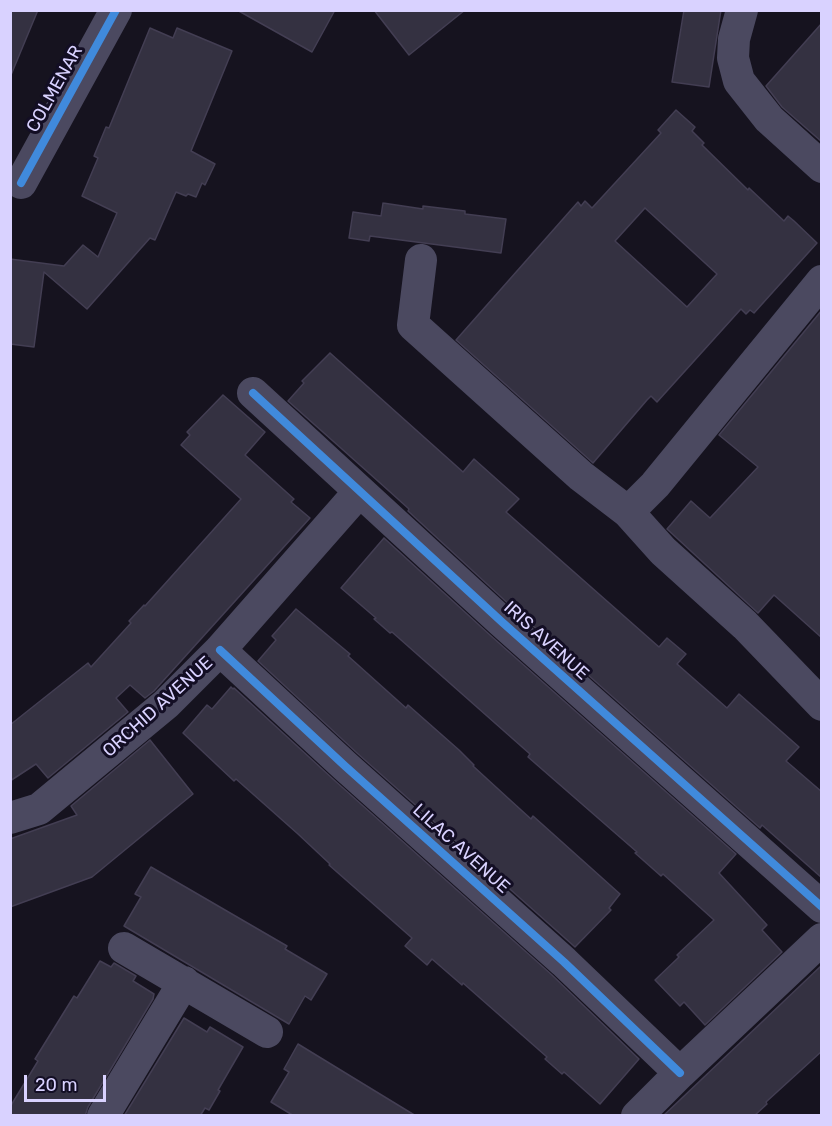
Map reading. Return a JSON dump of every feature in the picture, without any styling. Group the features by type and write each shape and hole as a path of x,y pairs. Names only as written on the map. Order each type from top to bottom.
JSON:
{"street":[{"name":"COLMENAR","path":"21,183 116,10"},
{"path":"742,10 734,39 733,58 739,81 769,119 822,167"},
{"path":"421,260 413,325 581,476 628,512 663,551 745,625 822,705"},
{"path":"628,512 655,485 822,281"},
{"name":"IRIS AVENUE","path":"253,393 358,492 822,907"},
{"name":"ORCHID AVENUE","path":"10,818 39,809 166,704 220,650 358,492"},
{"name":"LILAC AVENUE","path":"220,650 345,766 564,962 680,1072"},
{"path":"638,1116 680,1072 822,939"},
{"path":"124,948 267,1032"},
{"path":"103,1116 184,982"}],"building":[{"path":"10,10 38,10 11,75 10,75"},
{"path":"237,10 335,10 312,52"},
{"path":"374,10 465,10 409,55"},
{"path":"684,10 721,10 709,87 672,82"},
{"path":"822,23 822,142 782,107 766,86"},
{"path":"150,28 173,38 177,28 232,51 191,151 215,164 205,185 202,183 196,197 176,192 155,240 150,238 87,309 44,272 34,347 10,344 10,259 64,266 83,245 98,257 117,213 82,196 98,158 94,156 106,127 109,128"},
{"path":"676,110 695,127 692,131 704,143 702,145 748,190 749,188 784,221 788,216 817,243 754,313 750,310 746,314 741,309 657,402 651,396 593,463 456,340 578,202 581,206 585,201 592,208 661,133 658,130","holes":["645,208 717,274 687,307 615,241"]},
{"path":"383,203 423,209 423,206 465,211 465,214 506,219 501,253 370,236 369,241 349,238 353,212 381,216"},
{"path":"822,310 822,638 774,595 758,613 667,529 691,501 710,518 758,467 719,435"},
{"path":"330,353 463,472 474,459 519,499 506,512 659,647 667,638 686,654 677,664 727,708 739,694 799,747 786,761 822,792 822,878 762,825 760,828 514,609 408,511 409,509 288,401 304,383 302,381"},
{"path":"223,395 265,432 245,455 294,499 291,502 310,518 154,691 145,698 130,685 116,698 128,712 48,778 36,764 10,781 10,725 88,663 91,667 131,623 129,621 241,499 181,445 190,435 187,432"},
{"path":"384,538 736,854 719,873 767,925 762,930 782,952 705,1025 684,1002 680,1006 655,980 679,957 677,955 714,920 663,874 661,876 635,853 637,852 528,757 530,754 341,588"},
{"path":"296,609 350,654 348,656 406,708 408,705 459,750 473,766 531,819 533,816 620,894 609,908 611,910 575,947 357,753 258,661 276,640 272,636"},
{"path":"231,687 552,975 639,1059 600,1104 564,1072 562,1074 545,1059 547,1057 463,983 462,985 432,959 427,965 405,946 412,938 183,733 207,705 212,709"},
{"path":"150,740 193,794 92,877 10,907 10,839 77,815 71,806"},
{"path":"151,867 287,946 285,949 327,974 311,1000 305,996 289,1024 124,926 141,897 135,894"},
{"path":"100,961 111,967 114,963 136,976 133,981 154,994 153,999 88,1107 85,1116 10,1116 10,1107 38,1061 35,1059 74,996 77,998"},
{"path":"822,965 822,1051 766,1102 767,1104 754,1116 663,1116"},
{"path":"184,1018 207,1032 210,1027 243,1047 209,1110 205,1108 200,1116 124,1116"},
{"path":"298,1044 416,1116 294,1116 271,1102 289,1072 284,1069"}],"cycle path":[{"path":"21,183 116,10"},
{"path":"253,393 502,622 822,907"},
{"path":"220,650 345,766 564,962 680,1073"}]}
